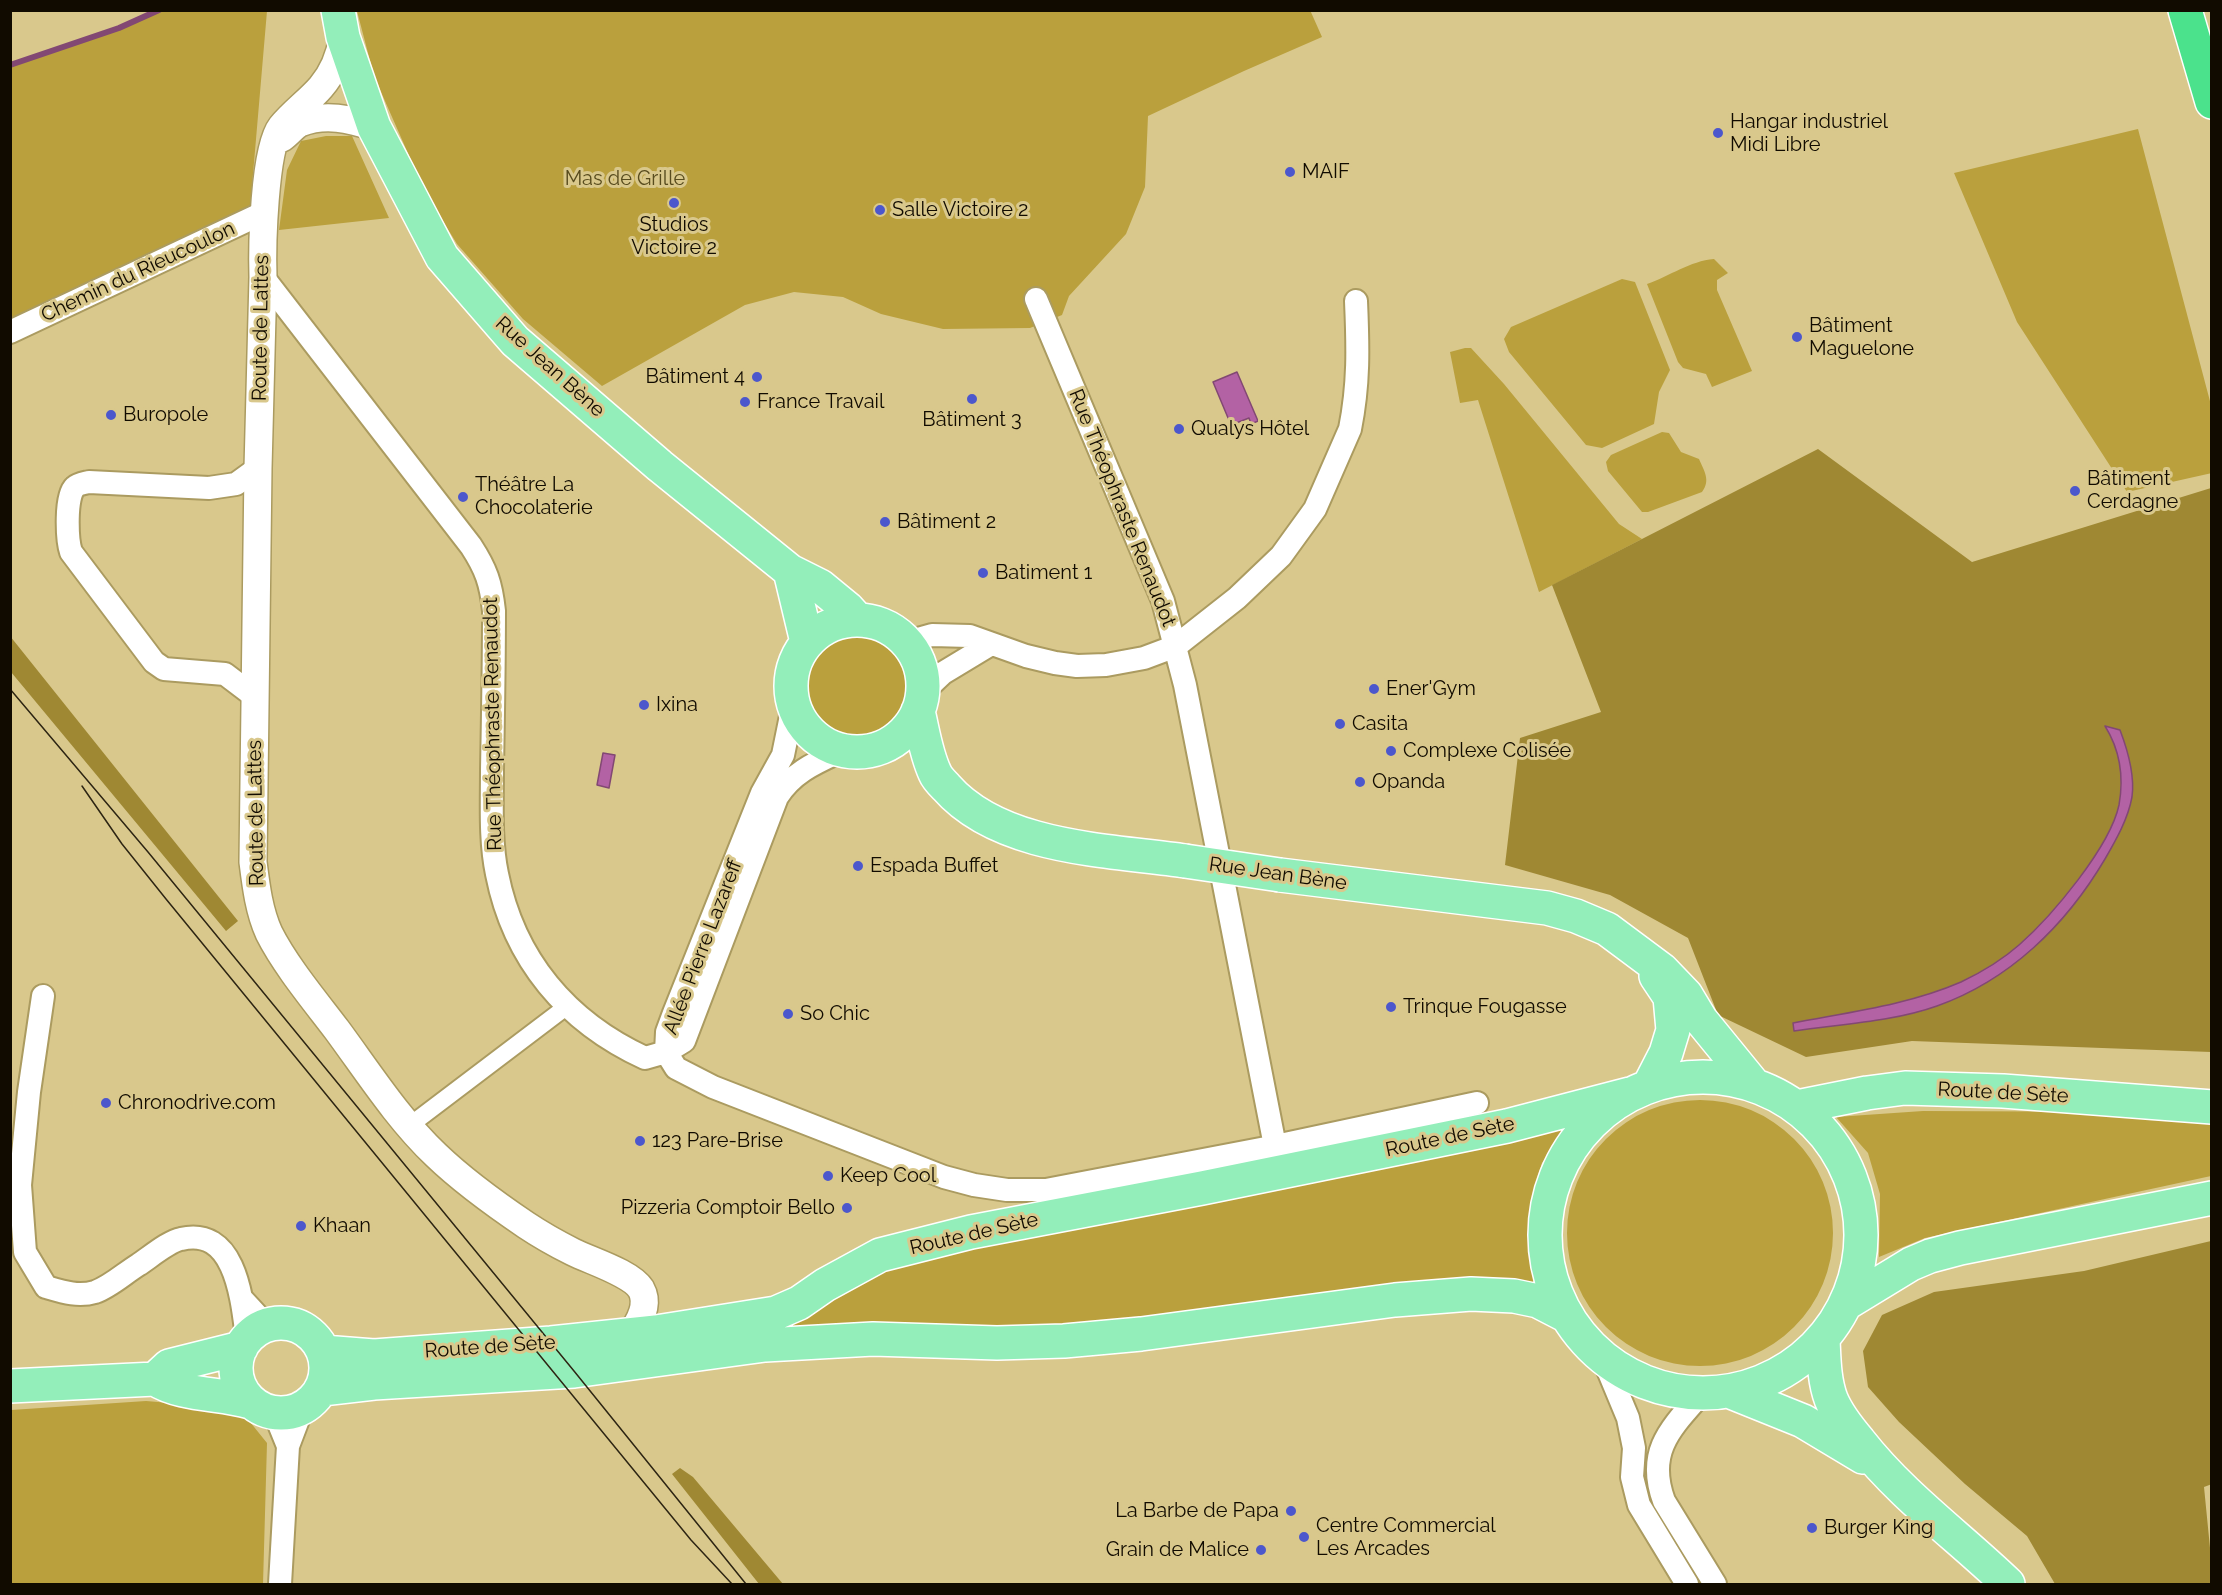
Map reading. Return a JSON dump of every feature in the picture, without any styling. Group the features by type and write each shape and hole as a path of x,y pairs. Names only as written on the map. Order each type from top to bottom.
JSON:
{"highway":[{"path":"2185,10 2211,102"}],"main road":[{"name":"Rue Jean Bène","path":"340,24 374,127 442,256 515,341 660,466 790,571 820,585 848,609 857,620"},
{"path":"790,571 807,642"},
{"path":"845,620 857,620 884,625 907,642 920,665 920,702 911,724 902,735 877,749 865,752 841,751 820,741 804,726 794,706 791,689 792,672 807,642 824,628 845,620"},
{"name":"Rue Jean Bène","path":"920,702 935,775"},
{"name":"Rue Jean Bène","path":"877,749 935,775 956,798 981,816 1012,832 1087,847 1281,875 1547,908 1576,916 1607,929 1662,969 1686,995 1701,1020 1754,1085"},
{"name":"Rue Jean Bène","path":"1633,947 1670,997 1673,1030 1666,1053 1640,1090"},
{"name":"Route de Sète","path":"323,1352 374,1356 630,1335 776,1312 799,1303 825,1285 880,1256 971,1232 1507,1126 1684,1078 1719,1077 1754,1085 1776,1094 1797,1107 1828,1138 1850,1175 1861,1218 1860,1261 1847,1303"},
{"name":"Route de Sète","path":"1797,1107 1867,1093 1905,1089 2003,1091 2211,1107"},
{"path":"1640,1090 1596,1119 1569,1152 1551,1191 1545,1234 1550,1276 1567,1316 1583,1338 1603,1358 1649,1385 1716,1393 1803,1421 1878,1465"},
{"path":"1716,1393 1765,1382 1796,1364 1823,1340 1847,1303 1911,1264 1930,1256 2211,1198"},
{"name":"Route de Sète","path":"10,1386 156,1379 168,1387 287,1403 374,1383 574,1371 765,1345 873,1339 1064,1341 1142,1334 1395,1300 1471,1294 1514,1296 1538,1301 1567,1316"},
{"path":"156,1379 169,1366 285,1323 304,1329 315,1339 323,1352 326,1377 287,1403 241,1390 236,1377 236,1362 251,1337"},
{"path":"1823,1340 1824,1372 1831,1399 1845,1424 1878,1465 1930,1517 2008,1584"}],"street":[{"name":"Route de Lattes","path":"340,24 339,57 322,86 280,128 271,154 265,212 262,247 254,696 253,862 260,907 270,934 304,987 409,1126 436,1156 465,1181 525,1224 571,1251 633,1281 641,1289 644,1301 639,1323 630,1335"},
{"path":"271,154 281,140 299,124 322,118 339,118 351,119 374,127"},
{"name":"Chemin du Rieucoulon","path":"10,332 265,212"},
{"name":"Rue Théophraste Renaudot","path":"263,278 471,546 484,567 492,587 494,611 492,827 496,874 506,908 522,945 566,1007 596,1031 645,1058 666,1052"},
{"name":"Rue Théophraste Renaudot","path":"1036,299 1163,601 1176,646 1275,1146"},
{"path":"907,642 932,635 970,636 1055,663 1077,666 1106,665 1144,657 1176,646 1237,598 1281,556 1315,509 1346,440 1352,417 1359,366 1356,301"},
{"path":"254,696 225,674 164,669 154,662 71,552 68,542 70,496 76,486 89,482 209,488 236,484 258,468"},
{"path":"920,702 943,674 991,644"},
{"name":"Allée Pierre Lazareff","path":"666,1052 684,1041 755,835 762,794 783,755 794,706"},
{"name":"Allée Pierre Lazareff","path":"755,835 785,784 808,766 841,751"},
{"path":"43,996 29,1092 20,1185 25,1252 46,1287 72,1295 96,1292 179,1239 198,1238 219,1246 232,1266 251,1337"},
{"path":"409,1126 566,1007"},
{"path":"666,1052 676,1068 713,1087 944,1177 1007,1190 1046,1190 1275,1146 1477,1103"},
{"path":"1603,1358 1628,1418 1634,1448 1632,1477 1639,1505 1687,1584"},
{"path":"1715,1584 1664,1501 1659,1488 1658,1473 1659,1455 1664,1439 1673,1425 1716,1393"},
{"path":"280,1584 288,1446 287,1403"}],"green space":[{"name":"Mas de Grille","path":"1310,10 1322,37 1148,116 1145,187 1126,234 1069,296 1062,315 1030,328 943,329 881,314 843,297 794,292 745,305 602,386 523,319 457,244 425,192 374,76 357,11"},
{"path":"158,11 267,11 250,209 11,324 10,65 119,28"},
{"path":"2138,129 2211,405 2212,473 2127,492 2017,322 1954,173"},
{"path":"326,136 352,136 389,218 279,230 287,170 301,141"},
{"path":"1714,259 1728,273 1717,280 1717,290 1752,371 1712,387 1706,374 1683,368 1678,362 1647,284 1688,266"},
{"path":"1622,279 1635,282 1670,370 1659,392 1654,424 1602,448 1586,445 1509,352 1504,339 1511,327"},
{"path":"1471,348 1504,384 1619,524 1642,539 1539,592 1478,400 1460,403 1450,352"},
{"path":"1662,432 1669,433 1681,452 1699,459 1706,476 1705,488 1702,492 1648,512 1642,512 1608,471 1606,462 1611,455"},
{"path":"856,635 875,639 892,650 903,667 907,686 903,705 892,722 875,733 856,737 837,733 820,722 809,705 805,686 809,667 820,650 837,639"},
{"path":"1687,1100 1713,1100 1751,1110 1774,1122 1794,1139 1811,1159 1823,1182 1831,1207 1833,1233 1831,1259 1823,1284 1811,1307 1794,1327 1774,1344 1751,1356 1726,1364 1687,1366 1661,1360 1637,1350 1616,1336 1597,1317 1583,1296 1573,1272 1567,1246 1567,1220 1573,1194 1583,1170 1597,1149 1616,1130 1637,1116 1661,1106"},
{"path":"1923,1111 2155,1112 2211,1122 2211,1176 1925,1238 1879,1257 1880,1194 1868,1153 1836,1117"},
{"path":"1573,1125 1542,1163 1536,1183 1531,1210 1530,1258 1535,1286 1147,1323 749,1336 897,1264 935,1254"},
{"path":"146,1401 218,1407 246,1417 267,1443 263,1584 11,1584 11,1410"}],"shaded area":[{"path":"1237,372 1258,421 1251,424 1249,418 1231,425 1213,382"},
{"path":"1818,449 1972,562 2211,488 2211,1052 1912,1041 1806,1057 1718,1015 1688,938 1610,895 1505,865 1520,738 1601,712 1552,585"},
{"path":"10,636 238,921 226,931 11,672"},
{"path":"2105,726 2120,730 2128,755 2133,789 2128,813 2090,883 2073,906 2034,948 1989,981 1937,1006 1902,1016 1794,1031 1793,1023 1900,1002 1961,982 1999,961 2032,932 2078,880 2104,841 2113,822 2119,805 2121,774 2114,745"},
{"path":"603,753 615,755 609,788 597,785"},
{"path":"2211,1241 2212,1484 2204,1487 2211,1558 2211,1584 2055,1584 2027,1536 1965,1484 1899,1422 1868,1387 1863,1351 1882,1315 1934,1292 2084,1271"},
{"path":"680,1468 693,1477 783,1584 759,1584 672,1474"}],"waterway":[{"path":"10,65 119,28 159,10"}],"tram line":[{"path":"10,689 148,852 746,1584"},
{"path":"82,786 122,844 166,899 691,1540 732,1584"}],"place":[{"name":"Hangar industriel Midi Libre","path":"1718,133"},
{"name":"MAIF","path":"1290,172"},
{"name":"Studios Victoire 2","path":"674,203"},
{"name":"Salle Victoire 2","path":"880,210"},
{"name":"Bâtiment Maguelone","path":"1797,337"},
{"name":"Bâtiment 4","path":"757,377"},
{"name":"Bâtiment 3","path":"972,399"},
{"name":"France Travail","path":"745,402"},
{"name":"Buropole","path":"111,415"},
{"name":"Qualys Hôtel","path":"1179,429"},
{"name":"Bâtiment Cerdagne","path":"2075,491"},
{"name":"Théâtre La Chocolaterie","path":"463,497"},
{"name":"Bâtiment 2","path":"885,522"},
{"name":"Batiment 1","path":"983,573"},
{"name":"Ener'Gym","path":"1374,689"},
{"name":"Ixina","path":"644,705"},
{"name":"Casita","path":"1340,724"},
{"name":"Complexe Colisée","path":"1391,751"},
{"name":"Opanda","path":"1360,782"},
{"name":"Espada Buffet","path":"858,866"},
{"name":"Trinque Fougasse","path":"1391,1007"},
{"name":"So Chic","path":"788,1014"},
{"name":"Chronodrive.com","path":"106,1103"},
{"name":"123 Pare-Brise","path":"640,1141"},
{"name":"Keep Cool","path":"828,1176"},
{"name":"Pizzeria Comptoir Bello","path":"847,1208"},
{"name":"Khaan","path":"301,1226"},
{"name":"La Barbe de Papa","path":"1291,1511"},
{"name":"Burger King","path":"1812,1528"},
{"name":"Centre Commercial Les Arcades","path":"1304,1537"},
{"name":"Grain de Malice","path":"1261,1550"}]}
